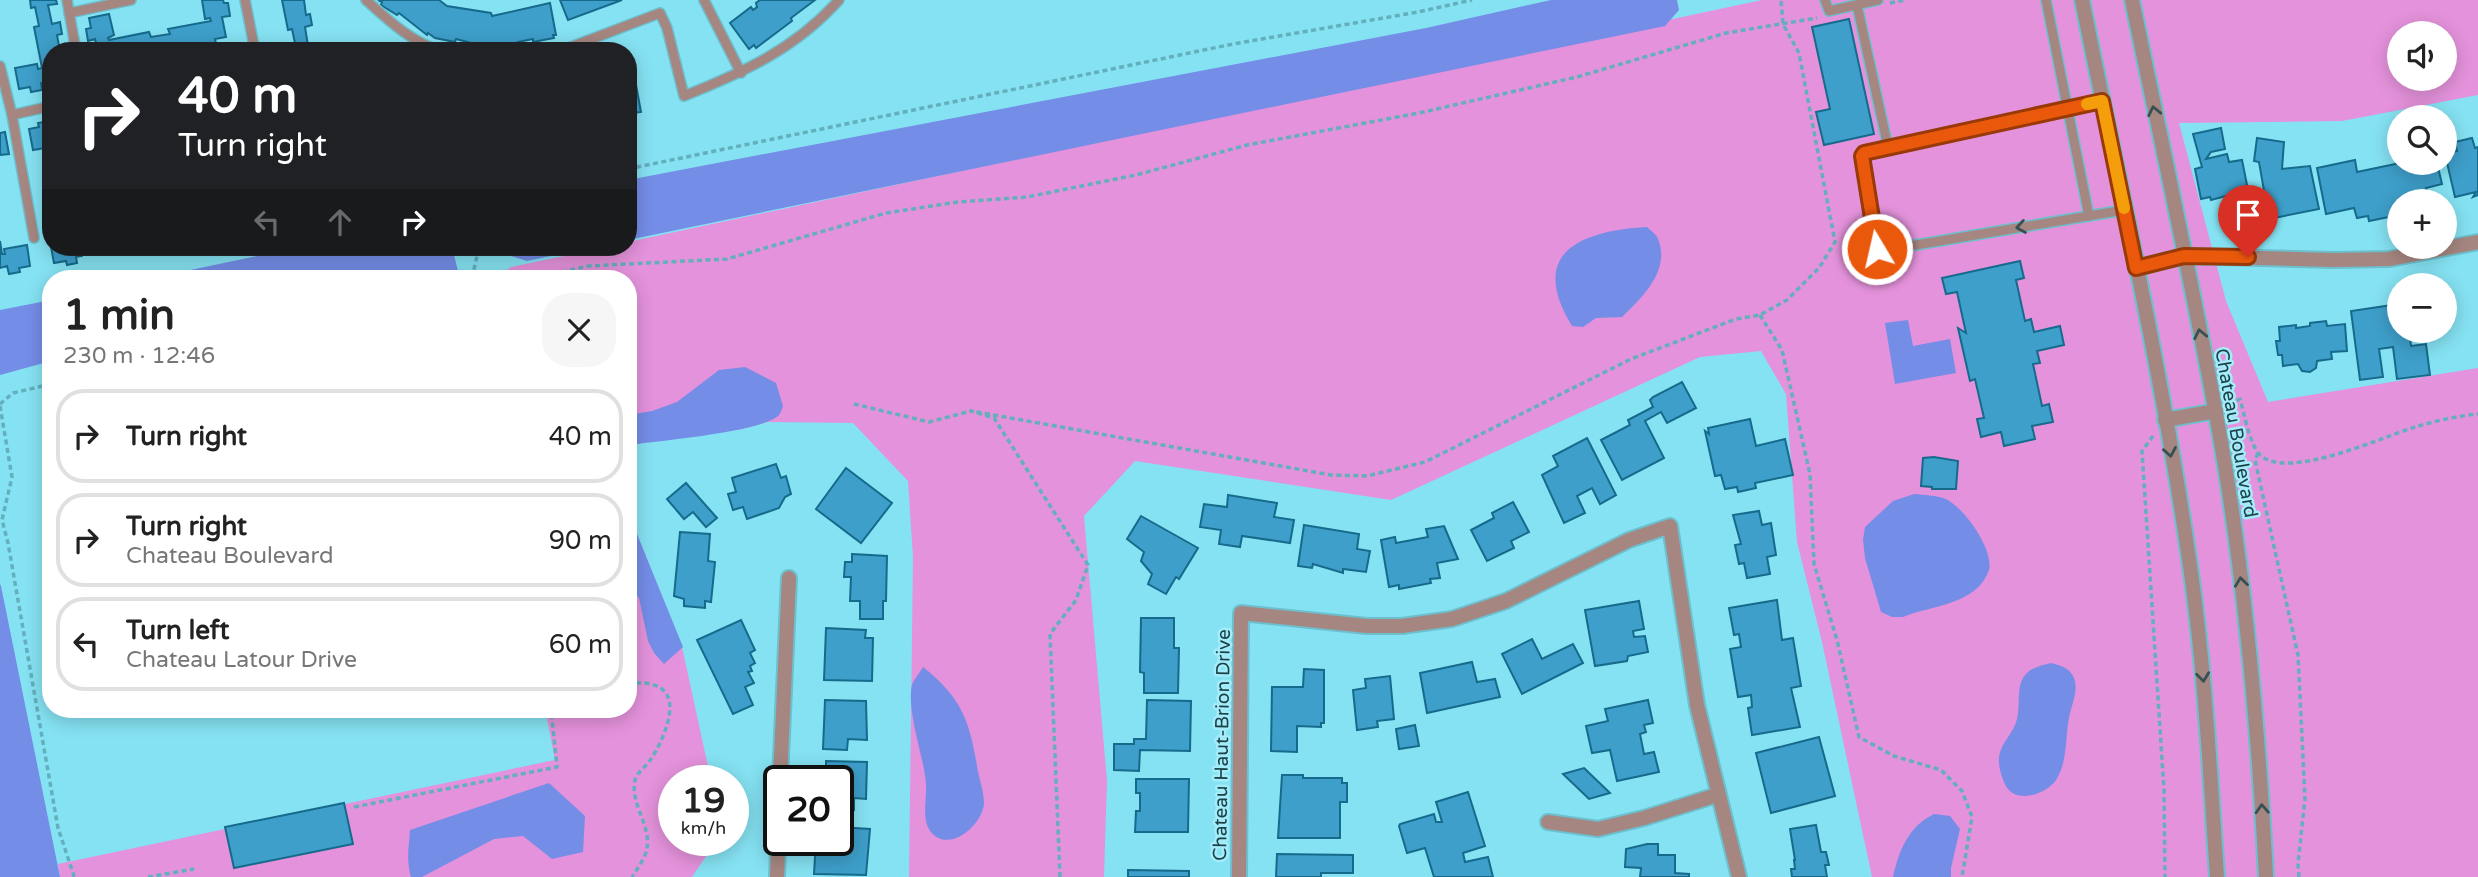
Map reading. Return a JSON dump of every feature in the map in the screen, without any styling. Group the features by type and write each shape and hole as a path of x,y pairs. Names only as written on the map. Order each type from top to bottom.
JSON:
{"street":[{"path":"2082,0 2136,268 2190,565 2205,687 2217,877"},
{"name":"Chateau Boulevard","path":"2132,0 2216,411 2253,682 2266,877"},
{"path":"2136,268 2184,256 2389,259 2478,242"},
{"path":"2165,420 2216,411"},
{"name":"Chateau Haut-Brion Drive","path":"1239,877 1241,613 1367,626 1402,626 1451,619 1506,601 1629,540 1670,526 1697,705 1717,795"},
{"path":"781,765 789,578"},
{"path":"1548,822 1598,829 1717,795 1739,877"},
{"path":"777,877 778,856"}],"lane":[{"path":"67,0 74,42"},
{"path":"69,13 131,0"},
{"path":"245,0 253,42"},
{"path":"366,0 390,23 422,42"},
{"path":"584,42 660,13 667,28 684,96 741,73 776,54 819,23 839,0"},
{"path":"1825,0 1829,11 1858,7 1878,0"},
{"path":"2046,0 2089,216"},
{"path":"708,2 741,73"},
{"path":"1858,7 1888,148"},
{"path":"0,66 12,115 34,238"},
{"path":"2102,101 1864,153 1862,156 1877,249 1880,251 2124,210"},
{"path":"12,115 42,108"}],"path":[{"path":"637,167 1233,44 1472,0"},
{"path":"854,404 929,422 971,411 1331,475 1367,476 1425,462 1631,359 1736,319 1760,315 1787,300 1819,268 1835,242 1799,52 1783,24 1781,0"},
{"path":"1858,7 1905,0"},
{"path":"568,270 588,265 727,259 886,213 958,202 1027,197 1136,175 1247,145 1419,113 1577,77 1726,33 1821,17"},
{"path":"1760,315 1782,350 1810,474 1814,564 1837,640 1859,737 1894,756 1941,770 1962,791 1972,817 1962,877"},
{"path":"42,386 13,393 0,405 12,477 2,520 58,828 74,876 78,877"},
{"path":"2216,411 2240,399 2258,453 2270,461 2302,462 2336,456 2415,428 2478,414"},
{"path":"971,411 994,418 1088,565 1076,600 1050,634 1060,877"},
{"path":"2165,420 2142,451 2164,790 2165,877"},
{"path":"2258,453 2255,460 2298,655 2305,798 2299,877"},
{"path":"632,877 647,849 646,833 634,797 635,778 651,760 666,725 671,705 668,694 659,686 646,682 637,684"},
{"path":"354,807 557,767 552,718"},
{"path":"148,877 194,869"}],"shaded area":[{"path":"1762,0 2478,0 2478,95 2426,105 2387,105 2387,112 2342,121 2179,123 2226,301 2268,402 2478,368 2478,877 1872,877 1822,642 1797,542 1786,394 1761,351 1700,357 1391,500 1135,461 1084,516 1107,781 1104,877 909,877 913,557 908,481 853,423 768,422 742,429 637,444 637,270 506,270 564,256 637,256 637,240"},
{"path":"637,534 682,647 708,765 658,765 658,856 706,856 692,877 60,877 58,864 555,760 547,718 637,718"}],"water":[{"path":"1551,0 1677,0 1679,10 1665,26 637,238 637,178 1426,28"},
{"path":"1647,227 1657,237 1661,262 1646,292 1622,317 1596,318 1583,327 1572,326 1560,301 1555,280 1559,263 1568,250 1601,234"},
{"path":"258,256 454,256 458,270 190,270"},
{"path":"511,256 551,256 527,261"},
{"path":"42,302 42,363 0,375 0,310"},
{"path":"1908,320 1913,346 1950,339 1956,373 1895,384 1885,323"},
{"path":"745,367 776,383 783,406 779,415 769,421 732,431 637,444 637,414 677,402 719,370"},
{"path":"1914,494 1946,499 1961,511 1976,530 1987,551 1989,570 1981,584 1965,597 1903,617 1892,617 1881,612 1865,558 1865,527 1893,501"},
{"path":"637,534 683,647 664,664 648,641 639,598"},
{"path":"0,584 1,586 60,877 0,877"},
{"path":"2051,663 2066,669 2075,681 2064,757 2060,773 2051,786 2037,794 2021,796 2014,794 2004,782 1999,757 2017,719 2023,678 2032,669"},
{"path":"923,667 947,690 963,713 972,739 983,795 982,811 972,828 947,840 938,838 931,832 925,816 926,780 911,703 913,683"},
{"path":"549,783 585,816 583,852 552,859 523,836 494,839 422,877 411,877 408,859 410,830"},
{"path":"1934,814 1950,816 1960,829 1951,877 1893,877 1906,840 1918,825"}],"building":[{"path":"30,0 56,0 57,4 48,5 52,24 60,22 62,34 57,35 58,42 42,42 42,68 34,27 39,26 35,7 31,8"},
{"path":"202,0 223,0 228,3 230,16 222,17 226,37 215,39 216,42 96,42 95,39 88,41 86,29 91,28 89,18 109,14 114,35 108,38 109,40 149,32 151,37 170,34 168,29 211,21 210,18 205,19"},
{"path":"282,0 304,0 306,15 310,14 312,25 305,27 307,42 295,42 292,29 288,30"},
{"path":"378,0 439,0 447,6 491,13 492,16 550,3 556,35 553,35 554,38 533,42 533,39 518,42 467,42 456,39 455,42 435,38 428,33 427,35 399,13 397,15 381,5 382,2"},
{"path":"560,0 622,0 568,20"},
{"path":"760,0 815,0 756,48 754,45 749,49 730,23 751,7 753,10 757,7 756,3"},
{"path":"1849,19 1874,134 1824,145 1816,112 1830,109 1812,27"},
{"path":"37,64 38,69 42,68 42,90 31,92 30,87 19,89 15,68"},
{"path":"637,90 641,112 637,112"},
{"path":"42,122 42,148 33,150 29,129 39,127 38,123"},
{"path":"2221,128 2225,149 2211,152 2206,159 2227,154 2229,162 2242,160 2248,190 2211,200 2210,197 2201,199 2195,169 2202,167 2193,134"},
{"path":"5,132 9,154 0,155 0,133"},
{"path":"2257,138 2284,142 2282,169 2310,166 2319,209 2269,219 2259,162 2254,161"},
{"path":"2472,138 2475,148 2478,147 2478,195 2473,197 2476,192 2457,197 2457,189 2453,189 2450,175 2457,175 2457,142"},
{"path":"2355,160 2357,172 2387,166 2387,175 2440,175 2442,184 2426,189 2387,189 2387,217 2369,221 2368,216 2357,218 2354,208 2326,214 2317,168"},
{"path":"0,241 2,254 5,254 4,249 27,245 30,266 9,274 7,266 0,268"},
{"path":"53,256 82,256 76,257 77,263 54,263"},
{"path":"2020,261 2024,278 2016,280 2025,321 2031,319 2034,332 2060,326 2064,345 2037,351 2040,363 2033,364 2042,406 2049,404 2053,422 2032,426 2035,439 2004,446 2001,432 1981,437 1977,419 1984,418 1975,379 1970,381 1958,328 1966,333 1957,292 1946,294 1942,278"},
{"path":"2387,306 2387,343 2411,343 2411,346 2426,344 2430,375 2397,379 2393,347 2379,349 2383,377 2360,380 2351,311"},
{"path":"2326,321 2327,326 2345,324 2347,351 2331,352 2332,359 2317,361 2316,368 2310,372 2302,371 2298,364 2283,366 2276,341 2280,341 2279,327 2296,325 2296,328"},
{"path":"1682,382 1696,408 1667,423 1661,412 1645,421 1664,458 1622,480 1601,440 1630,425 1628,420 1653,407 1650,400 1653,397"},
{"path":"1750,419 1756,446 1785,439 1793,475 1755,483 1756,488 1738,492 1737,487 1725,489 1721,475 1715,476 1705,431 1709,434 1708,428"},
{"path":"1587,438 1616,495 1600,504 1592,488 1577,496 1585,513 1564,523 1542,475 1558,466 1553,456"},
{"path":"1923,458 1958,461 1956,489 1921,486"},
{"path":"776,464 781,478 786,476 791,494 785,497 779,508 747,519 743,507 733,510 728,494 736,492 732,478"},
{"path":"846,468 892,503 861,543 816,509"},
{"path":"686,483 717,518 706,527 693,512 684,519 667,499"},
{"path":"1228,495 1277,503 1274,517 1294,520 1290,543 1242,536 1240,547 1219,544 1221,530 1200,527 1204,504 1227,507"},
{"path":"1513,502 1529,532 1511,541 1514,548 1487,561 1471,530 1494,518 1492,513"},
{"path":"1759,511 1762,525 1771,523 1776,555 1767,557 1770,574 1747,578 1744,563 1739,564 1735,545 1741,544 1733,515"},
{"path":"1141,516 1198,548 1179,579 1176,577 1166,594 1148,584 1152,574 1141,561 1144,552 1127,539"},
{"path":"1304,525 1359,534 1357,549 1370,551 1366,572 1343,569 1343,573 1313,564 1312,568 1298,566"},
{"path":"1444,526 1458,559 1437,563 1440,578 1430,579 1431,583 1399,589 1399,585 1389,587 1381,540 1395,537 1396,543 1428,537 1426,529"},
{"path":"680,532 710,534 708,561 715,562 711,602 705,601 705,608 684,606 684,599 674,596"},
{"path":"852,554 887,556 883,619 860,619 860,601 850,601 851,577 844,577 845,562 852,562"},
{"path":"1777,600 1782,640 1793,638 1801,686 1791,688 1800,727 1752,735 1748,708 1752,707 1751,695 1738,697 1730,649 1741,647 1739,634 1734,635 1729,608"},
{"path":"1639,601 1644,629 1633,631 1634,637 1645,636 1648,652 1628,656 1627,661 1595,666 1585,610"},
{"path":"1141,618 1174,618 1174,648 1179,648 1178,693 1144,693 1144,673 1140,672"},
{"path":"741,620 755,650 750,653 755,663 750,666 752,671 748,672 754,683 745,687 753,705 733,714 697,640"},
{"path":"826,628 866,630 865,638 873,638 872,681 824,680"},
{"path":"1532,639 1542,659 1573,644 1583,663 1522,694 1502,654"},
{"path":"1472,662 1477,682 1495,679 1500,697 1427,713 1420,673"},
{"path":"1304,669 1324,670 1324,723 1321,723 1321,727 1297,726 1297,752 1271,751 1272,687 1303,687"},
{"path":"1390,676 1394,719 1377,721 1378,727 1357,730 1353,690 1366,688 1365,679"},
{"path":"825,700 866,701 867,740 848,739 847,750 823,749"},
{"path":"1147,700 1191,701 1190,751 1140,750 1139,771 1114,770 1114,744 1134,744 1134,739 1146,739"},
{"path":"1648,700 1653,723 1644,725 1646,732 1640,734 1644,754 1654,752 1659,772 1617,781 1610,750 1592,753 1586,726 1608,721 1605,709"},
{"path":"1415,725 1419,746 1399,749 1396,729"},
{"path":"1819,737 1835,796 1771,813 1756,753"},
{"path":"826,761 867,762 866,799 854,798 854,765 826,765"},
{"path":"1584,768 1610,793 1589,799 1563,774"},
{"path":"1282,775 1342,778 1342,783 1347,783 1347,802 1340,802 1340,838 1278,838"},
{"path":"1136,779 1189,779 1188,832 1135,832 1136,811 1140,811 1140,793 1136,793"},
{"path":"1468,792 1485,846 1463,853 1465,862 1488,857 1493,877 1434,877 1425,848 1407,853 1399,826 1434,814 1436,822 1442,822 1436,802"},
{"path":"344,803 353,844 234,868 225,827"},
{"path":"1816,825 1821,852 1826,852 1829,865 1825,865 1827,877 1792,877 1791,869 1795,869 1795,860 1790,829"},
{"path":"854,828 870,829 866,875 814,874 815,856 854,856"},
{"path":"1658,844 1658,855 1675,855 1675,873 1689,874 1689,877 1640,877 1641,868 1625,867 1626,849"},
{"path":"1277,854 1353,855 1353,873 1321,873 1321,877 1276,877"},
{"path":"1128,870 1189,871 1189,877 1128,877"}],"slow traffic":[{"path":"2087,104 2102,101 2124,208"}],"route":[{"path":"1877,249 1862,156 1864,153 2102,101 2136,268 2184,256 2248,257"}]}
